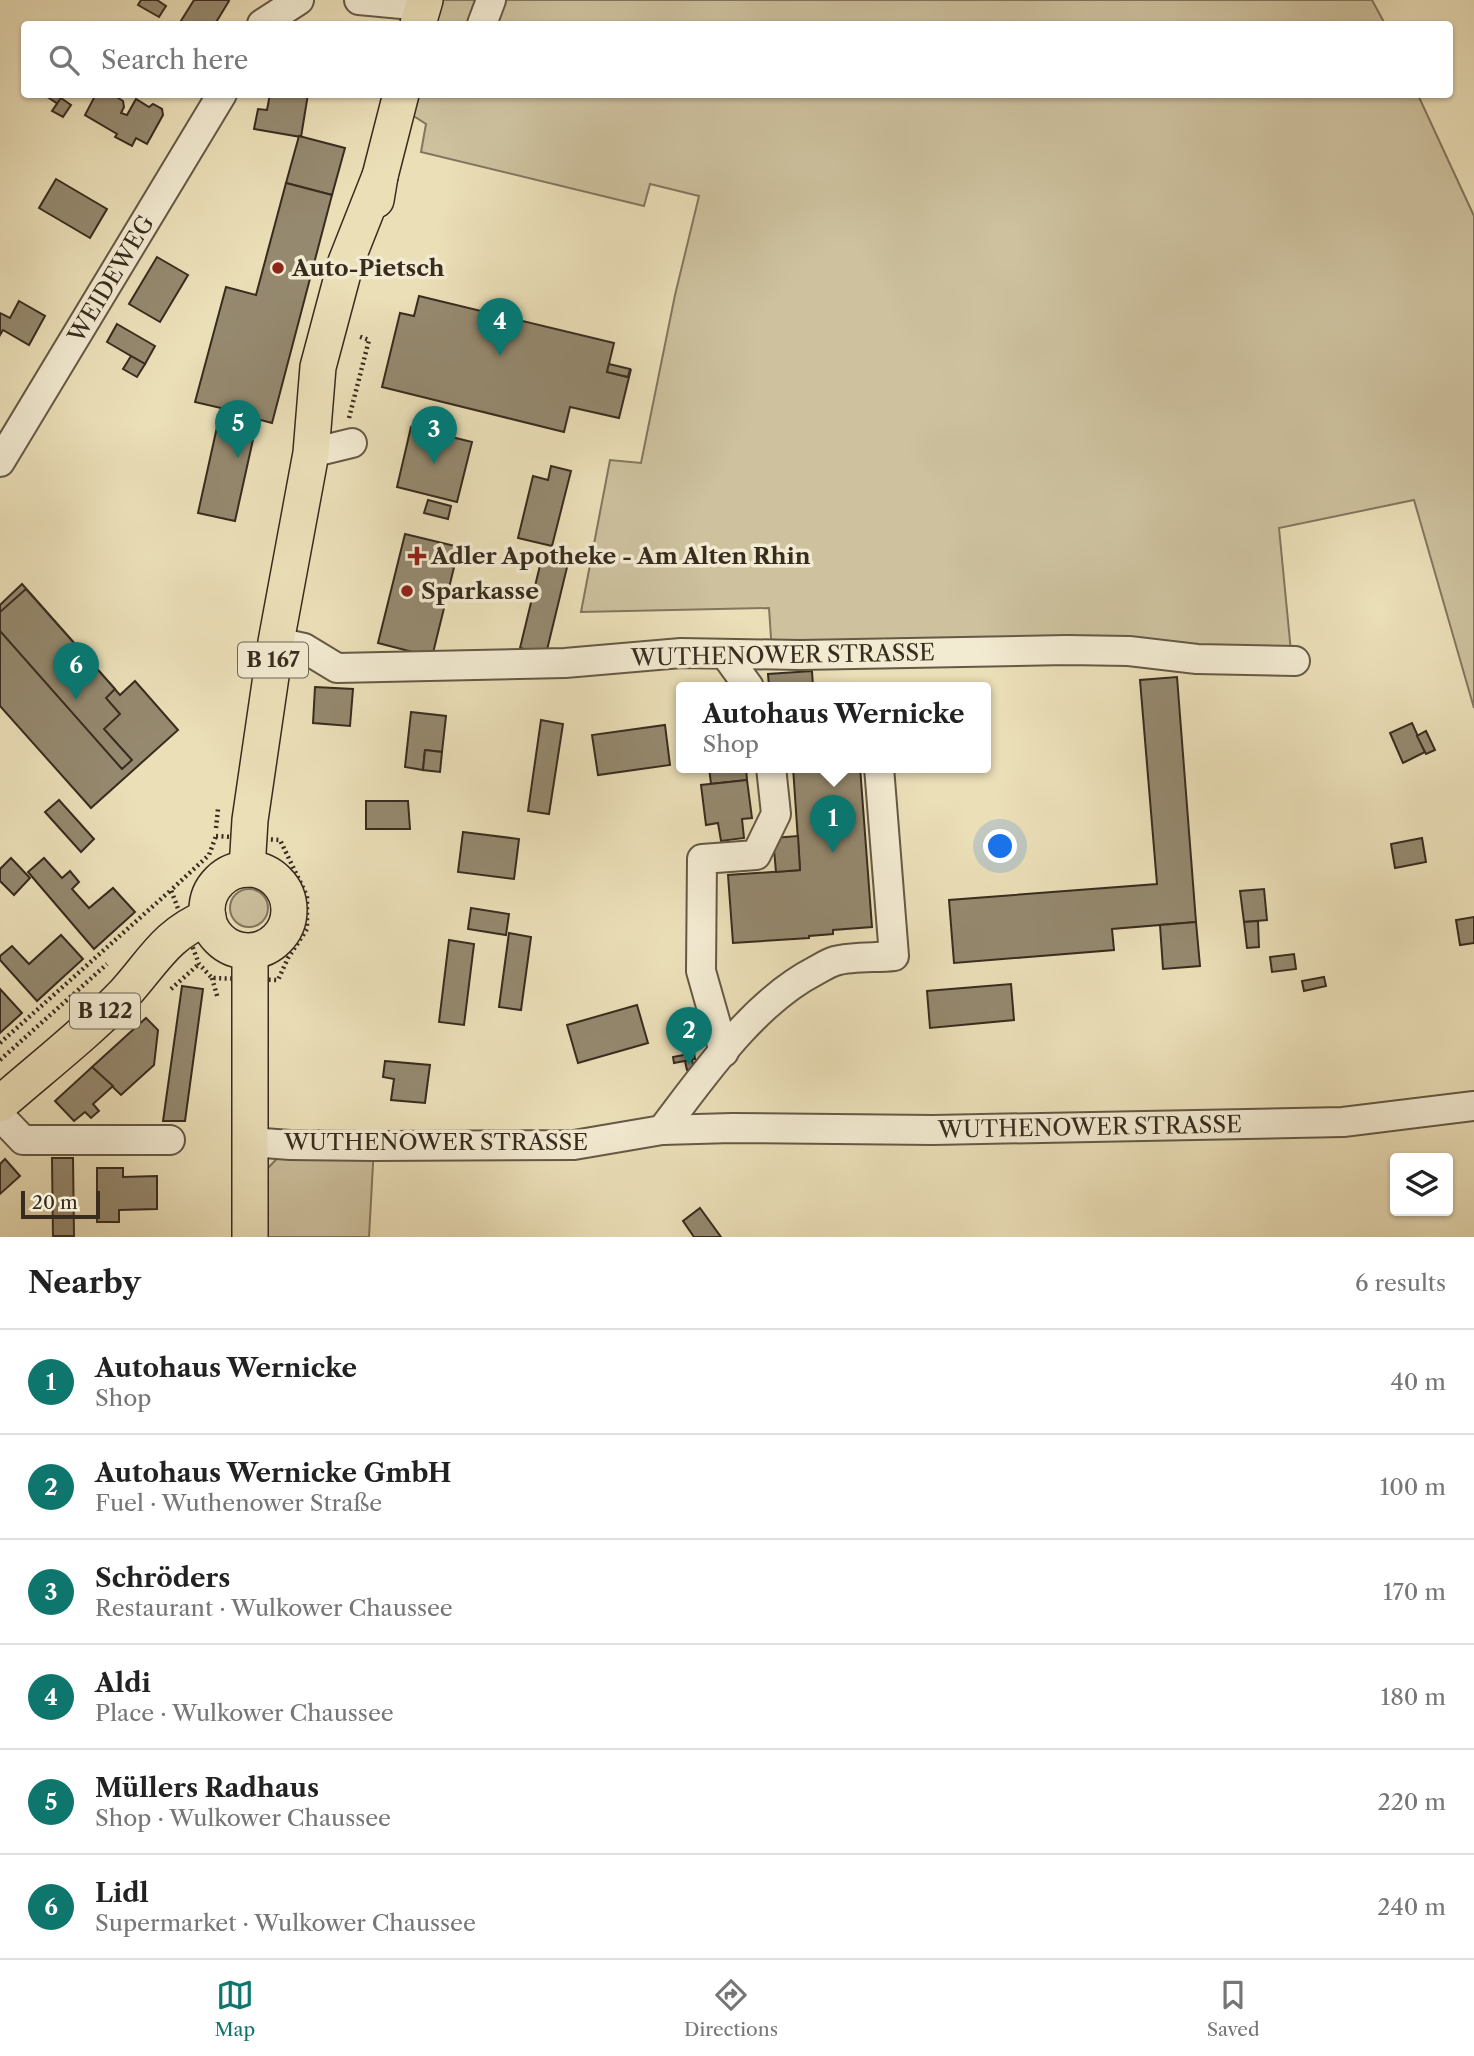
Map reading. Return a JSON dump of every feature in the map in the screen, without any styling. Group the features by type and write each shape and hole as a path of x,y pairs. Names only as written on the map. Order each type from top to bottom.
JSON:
{"main road":[{"name":"B 167","path":"247,869 250,820 275,642 311,453 337,373 365,266 380,176 400,98"},
{"path":"250,1237 250,1142 259,966 263,949 283,934 290,909 281,885 271,876 247,869 229,874 193,911 222,942 259,966"},
{"name":"B 122","path":"0,1104 125,993 165,945 186,927 193,911"}],"street":[{"path":"267,21 299,0"},
{"path":"359,0 422,10"},
{"path":"483,21 491,0"},
{"name":"WEIDEWEG","path":"0,462 220,98"},
{"path":"311,453 352,443"},
{"name":"WUTHENOWER STRASSE","path":"275,642 304,649 337,668 565,663 681,653 1067,650 1129,651 1197,659 1295,661"},
{"path":"725,654 745,682"},
{"path":"724,1052 701,971 702,859 756,855 776,814 772,773"},
{"path":"662,1130 724,1052 761,1012 801,978 834,961 894,956 879,773"},
{"name":"WUTHENOWER STRASSE","path":"250,1142 374,1146 574,1145 662,1130 933,1130 1343,1122 1474,1106"},
{"path":"0,1116 23,1140 170,1140"}],"path":[{"path":"356,336 369,340"},
{"path":"0,1044 209,855 216,836 232,837"},
{"path":"259,966 278,980 288,958 307,929 307,896 280,840 272,839"},
{"path":"171,890 193,911"},
{"path":"138,920 138,928"},
{"path":"194,951 199,964 212,978 224,979"},
{"path":"0,1060 108,963"}],"shaded area":[{"path":"440,0 1372,0 1383,21 435,21"},
{"path":"413,98 1419,98 1474,216 1474,708 1414,500 1279,528 1292,662 772,653 769,608 581,612 610,460 641,463 675,295 699,196 650,184 644,206 421,152 426,124 409,113"},
{"path":"249,889 263,894 268,908 263,922 249,927 235,922 230,908 235,894"},
{"path":"290,1145 374,1146 369,1237 267,1237 267,1169"}],"building":[{"path":"141,0 157,0 166,6 159,17 138,5"},
{"path":"194,0 229,1 217,21 181,21"},
{"path":"49,98 61,98 58,104"},
{"path":"61,98 71,105 63,117 52,111"},
{"path":"94,98 118,98 123,101 121,113 127,115 136,99 149,107 153,104 162,109 163,115 147,144 136,138 132,146 85,115"},
{"path":"269,98 307,98 301,137 254,129 258,109 267,110"},
{"path":"299,136 345,148 332,195 286,183"},
{"path":"56,179 107,209 90,238 39,208"},
{"path":"286,183 332,195 272,423 257,419 254,435 217,427 221,408 195,402 226,287 256,295"},
{"path":"157,257 188,275 160,322 129,304"},
{"path":"419,296 614,343 607,372 628,377 631,369 619,418 570,407 564,432 382,387 400,313 414,316"},
{"path":"19,301 45,316 29,345 3,330 0,335 0,313 10,318"},
{"path":"117,324 155,346 145,364 107,342"},
{"path":"131,356 145,364 137,377 123,369"},
{"path":"609,364 630,369 628,377 607,372"},
{"path":"217,427 254,435 235,521 198,513"},
{"path":"411,427 472,442 457,502 397,487"},
{"path":"551,466 571,471 552,546 518,538 533,476 548,480"},
{"path":"428,500 451,506 448,519 424,513"},
{"path":"405,534 459,547 432,657 378,643"},
{"path":"543,553 569,559 546,654 520,648"},
{"path":"22,584 120,695 135,681 178,730 91,808 0,706 0,605"},
{"path":"26,589 115,689 106,698 120,714 104,729 132,760 122,769 0,631 0,612"},
{"path":"812,671 813,682 769,682 768,674"},
{"path":"1177,677 1196,922 1112,929 1114,950 954,963 949,900 1157,884 1140,680"},
{"path":"315,687 353,689 350,726 313,723"},
{"path":"411,712 446,716 442,752 425,750 423,770 405,767"},
{"path":"541,720 563,724 549,814 528,811"},
{"path":"1412,723 1425,752 1403,763 1390,733"},
{"path":"665,725 670,765 598,775 592,735"},
{"path":"1426,731 1435,750 1426,754 1417,736"},
{"path":"425,750 442,752 440,772 423,770"},
{"path":"710,773 746,773 747,780 711,784"},
{"path":"793,773 860,773 872,927 833,930 833,934 809,938 733,943 728,875 800,870"},
{"path":"747,780 752,818 742,819 744,838 721,841 718,823 706,825 701,785"},
{"path":"59,800 94,839 81,852 45,812"},
{"path":"366,801 408,801 410,829 366,829"},
{"path":"463,832 519,839 514,879 458,872"},
{"path":"798,836 800,870 776,872 773,838"},
{"path":"1422,838 1426,862 1395,868 1391,844"},
{"path":"11,858 30,878 14,895 0,881 0,869"},
{"path":"44,858 62,878 70,871 79,882 72,889 89,908 113,888 135,912 94,949 28,872"},
{"path":"1264,889 1267,920 1244,922 1240,891"},
{"path":"471,908 509,914 506,935 468,929"},
{"path":"1474,917 1474,943 1460,945 1456,920"},
{"path":"1258,921 1259,947 1247,948 1244,922"},
{"path":"1196,922 1200,966 1163,969 1160,925"},
{"path":"509,933 531,937 521,1010 499,1007"},
{"path":"61,935 83,959 37,1001 0,960 0,956 12,946 29,964"},
{"path":"449,940 474,944 464,1025 439,1022"},
{"path":"1294,954 1296,969 1272,972 1270,957"},
{"path":"1324,977 1326,986 1304,991 1302,981"},
{"path":"1011,984 1014,1020 930,1028 927,991"},
{"path":"182,986 203,989 185,1121 163,1121"},
{"path":"0,989 22,1013 0,1033"},
{"path":"637,1005 648,1043 578,1063 567,1025"},
{"path":"146,1018 158,1030 154,1065 121,1095 92,1067"},
{"path":"694,1053 695,1059 674,1063 673,1057"},
{"path":"692,1060 694,1069 687,1070 685,1061"},
{"path":"385,1061 430,1065 425,1103 391,1100 394,1079 383,1077"},
{"path":"92,1067 113,1086 93,1104 99,1111 91,1118 85,1112 74,1121 55,1101"},
{"path":"52,1158 73,1158 74,1236 53,1236"},
{"path":"5,1159 20,1176 0,1194 0,1164"},
{"path":"97,1168 123,1168 123,1177 157,1176 157,1209 119,1210 119,1222 97,1222"},
{"path":"700,1208 721,1237 694,1237 683,1221"}],"place":[{"name":"Auto-Pietsch","path":"278,268"},
{"name":"Aldi","path":"500,356"},
{"name":"Müllers Radhaus","path":"238,458"},
{"name":"Schröders","path":"434,464"},
{"name":"Adler Apotheke - Am Alten Rhin","path":"417,556"},
{"name":"Sparkasse","path":"407,591"},
{"name":"Lidl","path":"76,700"},
{"name":"Autohaus Wernicke","path":"833,853"},
{"name":"Autohaus Wernicke GmbH","path":"689,1065"}]}
